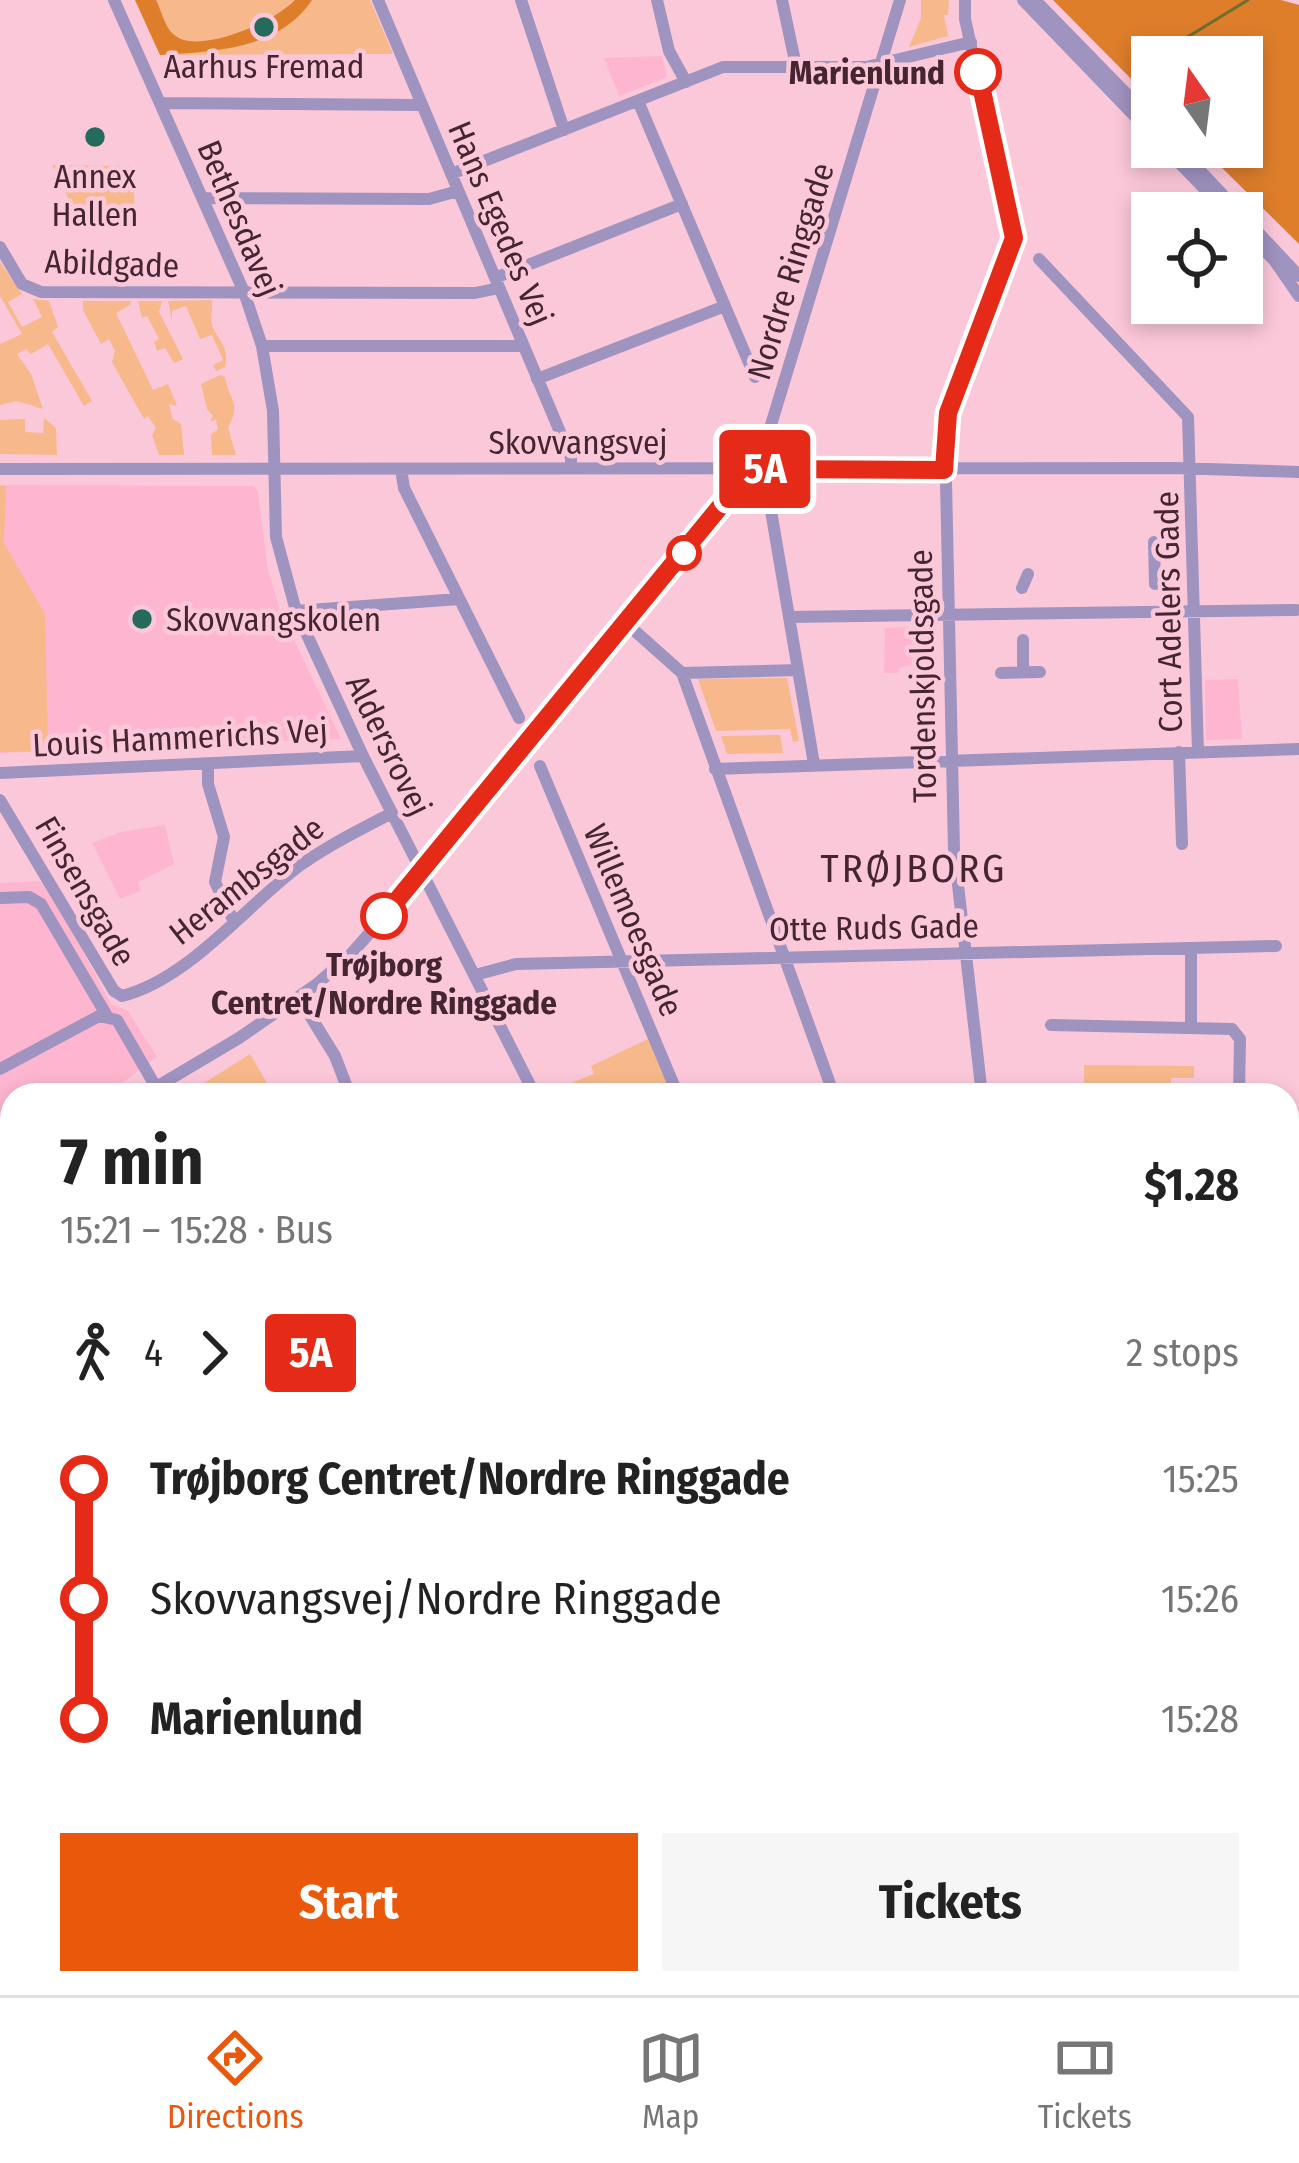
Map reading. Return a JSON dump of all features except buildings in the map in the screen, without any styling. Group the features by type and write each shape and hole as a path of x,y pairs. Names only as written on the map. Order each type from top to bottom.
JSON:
{"street":[{"name":"Bethesdavej","path":"114,0 244,292 262,346 273,411 273,469"},
{"name":"Hans Egedes Vej","path":"378,0 571,458 571,468"},
{"path":"520,0 564,130"},
{"path":"657,0 669,51 686,82"},
{"path":"782,0 796,67"},
{"name":"Nordre Ringgade","path":"169,1083 317,984 352,953 751,469 771,424 900,0"},
{"name":"Tordenskjoldsgade","path":"964,0 1014,238 948,413 944,470 954,850 981,1083"},
{"path":"1023,0 1131,112"},
{"path":"1035,0 1131,98"},
{"path":"452,174 723,68 866,67 971,42"},
{"path":"638,101 755,376"},
{"path":"161,103 422,105"},
{"path":"1185,168 1208,192"},
{"path":"1198,168 1299,276"},
{"path":"203,198 429,199 458,191"},
{"name":"Abildgade","path":"0,247 22,284 41,292 475,293 682,204"},
{"path":"1263,249 1299,296"},
{"name":"Cort Adelers Gade","path":"1039,260 1183,410 1190,424 1198,752"},
{"path":"537,379 725,306"},
{"path":"262,346 523,346"},
{"name":"Skovvangsvej","path":"0,469 1299,472"},
{"name":"Aldersrovej","path":"273,469 276,538 296,611 363,756 529,1083"},
{"path":"401,469 404,488 519,718"},
{"path":"738,487 760,489 769,499 814,764"},
{"path":"1154,542 1155,584"},
{"path":"1022,607 1028,574"},
{"path":"296,611 460,599"},
{"path":"789,616 948,615 1022,607 1296,610"},
{"path":"626,623 682,673 830,1083"},
{"path":"1023,640 1023,672"},
{"path":"682,673 798,670"},
{"path":"1000,673 1040,672"},
{"path":"715,769 1299,748"},
{"path":"1179,752 1182,844"},
{"name":"Louis Hammerichs Vej","path":"0,773 363,756"},
{"path":"208,765 208,784 224,837 215,882 234,922"},
{"name":"Willemoesgade","path":"540,766 673,1083"},
{"name":"Finsensgade","path":"0,800 114,991 122,996 135,992"},
{"name":"Herambsgade","path":"135,992 192,958 299,866 392,813"},
{"path":"0,898 29,897 41,904 107,1016"},
{"name":"Otte Ruds Gade","path":"475,976 516,964 1276,946"},
{"path":"1191,948 1191,1027"},
{"path":"309,1014 345,1083"},
{"path":"0,1069 107,1016 116,1020 148,1083"},
{"path":"1051,1025 1237,1031 1239,1083"}],"shaded area":[{"name":"Aarhus Fremad","path":"135,0 370,0 393,54 160,55"},
{"path":"135,0 156,0 173,34 200,41 236,34 295,0 312,0 298,17 264,38 223,49 160,55"},
{"path":"921,0 949,0 948,15 944,15 948,36 909,47 921,18"},
{"path":"1053,0 1281,0 1299,5 1299,244 1263,208 1263,192 1246,192 1222,168 1263,168 1263,36 1131,36 1131,79"},
{"path":"662,56 667,77 619,96 604,58"},
{"path":"52,165 133,166 135,217 76,214"},
{"path":"0,262 22,294 8,302 22,327 42,317 33,299 49,301 58,327 52,332 92,401 84,406 48,344 31,354 26,349 17,354 31,374 43,409 17,401 0,405 0,344 22,334 0,296"},
{"path":"212,300 213,327 226,356 225,367 216,371 213,365 223,360 212,335 200,339 186,306 172,311 172,320 168,301"},
{"path":"83,301 131,301 116,313 153,390 168,384 177,406 169,404 173,419 181,424 184,455 159,455 152,435 156,428 148,416 144,419 112,362 115,351 109,339 101,344"},
{"path":"138,301 162,301 159,312 183,359 174,363 165,348 157,351 154,342 159,339 147,316 142,318"},
{"path":"225,377 234,407 228,428 236,455 212,455 211,435 218,429 216,420 210,421 213,416 201,384"},
{"path":"44,418 56,428 57,455 0,454 0,420 25,419 25,432 43,433"},
{"name":"Skovvangskolen","path":"0,485 254,486 280,610 341,739 0,753"},
{"path":"0,486 6,486 4,543 45,614 48,751 0,752"},
{"path":"934,626 934,660 884,673 885,628"},
{"path":"787,678 799,741 793,742 790,729 716,731 698,679"},
{"path":"1238,679 1242,739 1206,740 1205,680"},
{"path":"780,735 783,753 727,754 721,736"},
{"path":"165,825 174,864 138,882 141,891 120,899 92,843 121,832"},
{"path":"45,881 111,1004 128,1011 157,1057 120,1083 0,1083 0,883"},
{"path":"648,1039 667,1083 571,1083 594,1074 591,1066"},
{"path":"250,1054 267,1083 204,1083"},
{"path":"1084,1065 1194,1066 1194,1078 1171,1078 1171,1083 1084,1083"}],"waterway":[{"path":"1189,36 1248,0"}],"bus line":[{"name":"5A","path":"384,916 751,469 944,470 948,413 1014,238 978,72"}],"place":[{"name":"Aarhus Fremad","path":"264,27"},
{"name":"Marienlund","path":"978,72"},
{"name":"Annex Hallen","path":"95,137"},
{"name":"Skovvangskolen","path":"142,619"},
{"name":"Trøjborg Centret/Nordre Ringgade","path":"384,916"}],"district":[{"name":"TRØJBORG","path":"914,868"}]}
